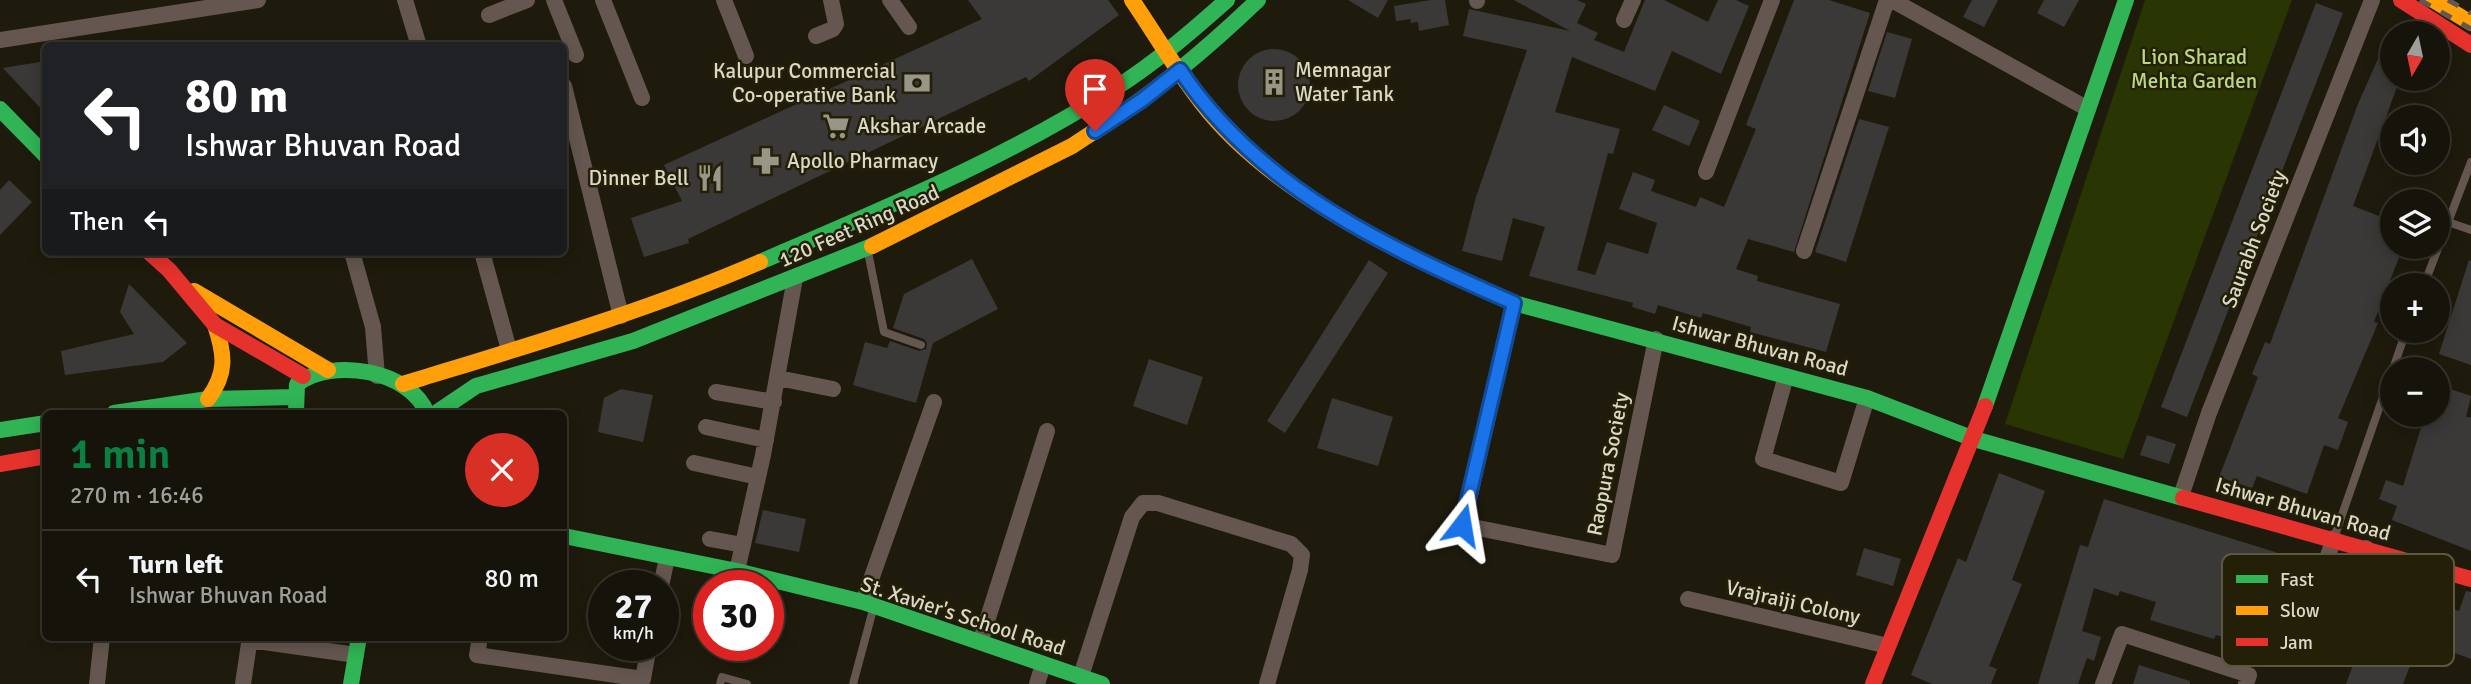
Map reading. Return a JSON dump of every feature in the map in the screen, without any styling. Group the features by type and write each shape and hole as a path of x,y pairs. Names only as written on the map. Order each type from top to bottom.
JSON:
{"street":[{"path":"0,40 258,0"},
{"path":"405,0 418,42"},
{"path":"489,15 527,0"},
{"path":"554,0 576,55"},
{"path":"603,0 642,98"},
{"path":"724,0 746,55"},
{"path":"816,36 833,29 836,24 831,0"},
{"path":"890,0 909,27"},
{"name":"Ishwar Bhuvan Road","path":"1132,0 1202,104 1253,155 1323,207 1399,253 1514,303 1867,398 1974,439 2387,554"},
{"name":"120 Feet Ring Road","path":"403,384 621,316 785,253 906,199 1029,138 1114,89 1167,52 1227,0"},
{"name":"120 Feet Ring Road","path":"449,408 476,386 633,341 867,249 1072,146 1142,100 1258,0"},
{"path":"1624,20 1633,0"},
{"path":"1706,172 1772,0"},
{"path":"1804,251 1889,0 2088,110"},
{"path":"1873,684 1974,439 2126,0"},
{"name":"Saurabh Society","path":"2181,496 2223,376 2372,0"},
{"path":"2401,0 2471,45"},
{"path":"2433,0 2471,23"},
{"path":"0,109 42,152"},
{"path":"569,127 621,316"},
{"path":"153,256 175,276 215,325 226,356 226,369 221,382 208,399"},
{"path":"173,256 175,276"},
{"path":"353,256 373,327 377,376"},
{"path":"483,256 509,350"},
{"path":"175,276 328,370"},
{"path":"737,570 774,402 795,278"},
{"name":"Raopura Society","path":"1514,303 1462,525 1612,555 1656,340"},
{"path":"215,325 303,376"},
{"path":"134,410 208,399 295,405 297,384 303,376 328,370 377,376 403,384 423,402 426,410"},
{"path":"1786,376 1763,459 1841,483 1867,398"},
{"path":"778,377 833,388"},
{"path":"716,392 774,402"},
{"path":"868,604 934,402"},
{"path":"0,430 42,424"},
{"path":"706,427 766,440"},
{"path":"981,640 1047,431"},
{"path":"0,464 42,457"},
{"path":"694,463 758,477"},
{"path":"1081,676 1132,517 1143,503 1158,503 1291,544 1301,555 1300,570 1267,684"},
{"name":"St. Xavier's School Road","path":"567,537 732,570"},
{"path":"710,538 743,545"},
{"path":"2329,554 2334,538"},
{"path":"2365,554 2367,548"},
{"path":"664,570 667,558"},
{"name":"Ishwar Bhuvan Road","path":"2454,574 2471,579"},
{"name":"St. Xavier's School Road","path":"784,583 868,604 981,640 1043,666 1102,684"},
{"name":"Vrajraiji Colony","path":"1688,599 1888,646"},
{"path":"2103,684 2122,634 2249,675 2246,684"},
{"path":"97,684 102,641"},
{"path":"243,684 250,641"},
{"path":"269,641 356,655"},
{"path":"351,684 358,641"},
{"path":"479,641 477,655 643,679 646,661"},
{"path":"1037,684 1043,666"}],"lane":[{"path":"2450,217 2471,162"},
{"path":"2450,223 2471,230"},
{"path":"867,249 884,332 922,345"},
{"path":"2334,538 2380,407"},
{"path":"853,684 868,604"},
{"path":"720,684 722,677 747,684"}],"green space":[{"name":"Lion Sharad Mehta Garden","path":"2145,0 2292,0 2123,459 2005,424"}],"building":[{"name":"Akshar Arcade","path":"968,0 1108,0 1119,15 1029,81 1026,77 688,239 689,243 644,257 631,218 682,201 664,165 982,19"},
{"path":"1348,0 1388,0 1378,18"},
{"path":"1445,0 1449,25 1419,31 1418,22 1410,23 1411,19 1396,21 1394,6"},
{"path":"1514,0 1577,0 1586,4 1577,23 1598,33 1594,40 1624,52 1645,0 1664,0 1708,22 1718,0 1736,0 1749,6 1721,74 1672,51 1655,91 1572,57 1555,112 1620,129 1613,154 1608,153 1577,270 1595,275 1607,242 1648,254 1657,223 1619,209 1633,172 1655,180 1651,191 1696,207 1700,197 1724,207 1756,129 1746,125 1794,0 1829,0 1870,13 1794,252 1748,239 1736,269 1758,276 1757,281 1840,304 1826,352 1750,332 1751,327 1703,313 1701,318 1658,305 1655,314 1632,307 1633,303 1529,276 1545,227 1513,218 1502,261 1462,251 1476,197 1527,50 1463,36 1469,9 1570,31"},
{"path":"1972,0 1998,0 1984,27 1963,17"},
{"path":"2044,0 2079,0 2064,27 2037,13"},
{"path":"2316,3 2343,13 2187,417 2161,407"},
{"path":"1887,32 1912,39 1895,98 1868,91"},
{"name":"Memnagar Water Tank","path":"1281,49 1300,59 1308,71 1308,99 1300,111 1288,119 1267,121 1248,111 1240,99 1238,78 1248,59 1260,51"},
{"path":"2380,54 2380,91 2396,91 2390,105 2380,105 2380,133 2353,206 2380,216 2380,259 2398,259 2393,273 2380,273 2380,306 2374,322 2378,323 2338,418 2348,422 2338,450 2324,445 2307,494 2257,476 2252,488 2219,477 2258,377 2252,374 2265,342 2270,344 2358,104"},
{"path":"42,62 42,110 3,68"},
{"path":"1664,105 1700,121 1689,146 1652,130"},
{"path":"1859,119 1889,127 1846,262 1815,252"},
{"path":"9,180 32,202 0,235 0,190"},
{"path":"972,259 998,309 933,343 916,403 853,385 865,342 887,348 890,341 919,351 926,349 927,343 924,339 893,328 904,294"},
{"path":"1369,260 1388,273 1285,433 1267,421"},
{"path":"2469,260 2471,365 2439,354 2443,343 2450,343 2450,320"},
{"path":"129,284 187,343 163,362 65,375 61,351 134,334 120,312"},
{"path":"1149,359 1203,377 1187,425 1133,406"},
{"path":"621,389 653,395 643,442 598,432 604,398"},
{"path":"2450,389 2471,396 2466,417 2471,417 2471,551 2392,520 2397,506 2379,499 2386,480 2403,486 2421,427 2450,427"},
{"path":"1332,398 1393,417 1378,466 1317,448"},
{"path":"2147,435 2176,444 2169,464 2140,455"},
{"path":"1999,473 2045,491 2012,580 2022,584 1989,666 1997,669 1991,684 1932,684 1911,675 1958,558 1966,562"},
{"path":"2104,499 2282,554 2222,554 2222,637 2216,635 2214,639 2150,620 2156,602 2120,591 2118,596 2094,588 2082,631 2101,637 2094,661 2087,658 2078,684 2038,684 2080,545 2088,547"},
{"path":"763,510 806,519 799,552 755,543"},
{"path":"1864,548 1901,559 1893,586 1856,575"},
{"path":"2466,591 2471,592 2471,659 2454,653 2454,609 2459,611"},
{"path":"2139,665 2190,681 2190,684 2133,684"},
{"path":"2353,666 2410,666 2403,684 2346,684"}],"railway":[{"path":"2420,0 2471,29"},
{"path":"2448,0 2471,13"}],"traffic: fast":[{"path":"760,262 940,183 1072,115 1144,69 1227,0"},
{"path":"1107,123 1186,65 1258,0"},
{"path":"1985,406 2126,0"},
{"path":"0,109 42,152"},
{"path":"440,410 476,386 633,341 872,246"},
{"path":"1475,286 1514,303 1867,398 1974,439 2183,498"},
{"path":"296,410 297,384 330,371 349,370 388,378 418,398 425,410"},
{"path":"134,410 208,399 294,397"},
{"path":"0,430 42,424"},
{"path":"567,537 737,571 863,602 1102,684"},
{"path":"351,684 358,641"}],"traffic: slow":[{"path":"1132,0 1201,102 1227,132 1257,159 1291,185 1364,232 1475,286"},
{"path":"2433,0 2471,23"},
{"path":"872,246 1072,146 1107,123"},
{"path":"403,384 628,313 760,262"},
{"path":"194,291 328,370"},
{"path":"208,399 219,381 222,364 221,346 215,325"}],"traffic: jam":[{"path":"2401,0 2471,45"},
{"path":"153,256 169,270 215,325 303,376"},
{"path":"1873,684 1985,406"},
{"path":"0,464 42,457"},
{"path":"2183,498 2382,554"},
{"path":"2454,574 2471,579"}],"place":[{"name":"Memnagar Water Tank","path":"1274,82"},
{"name":"Kalupur Commercial Co-operative Bank","path":"917,83"},
{"name":"Akshar Arcade","path":"836,126"},
{"name":"Apollo Pharmacy","path":"766,161"},
{"name":"Dinner Bell","path":"710,178"}],"route":[{"path":"1095,131 1142,100 1180,70 1202,104 1253,155 1323,207 1399,253 1514,303 1462,525"}]}
